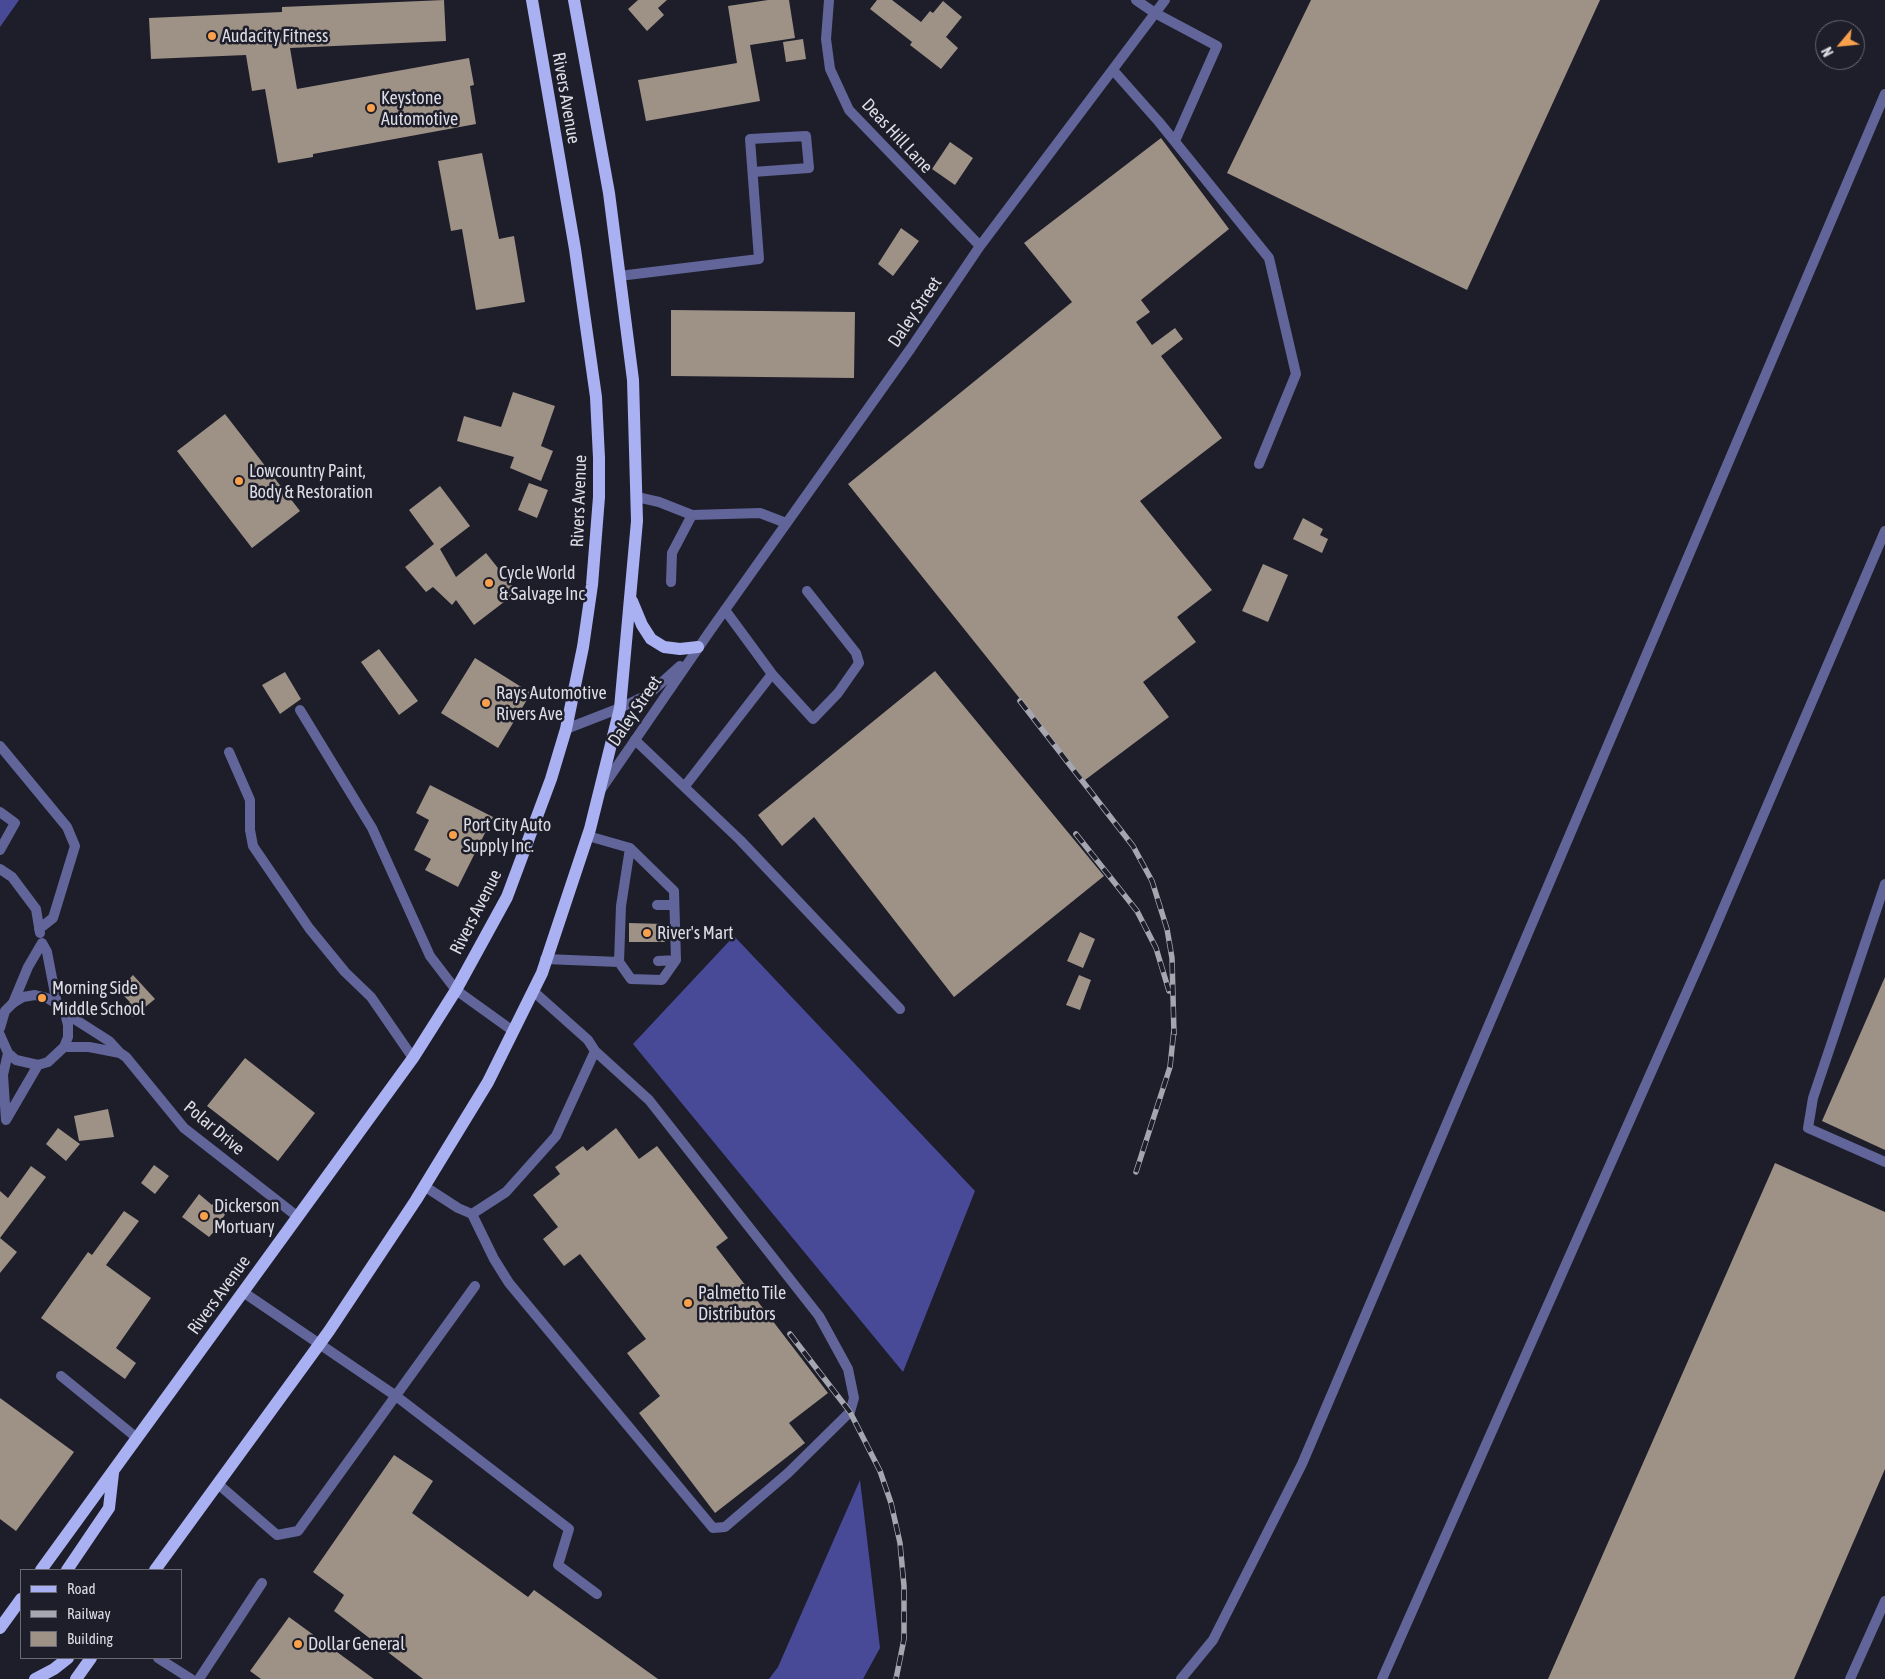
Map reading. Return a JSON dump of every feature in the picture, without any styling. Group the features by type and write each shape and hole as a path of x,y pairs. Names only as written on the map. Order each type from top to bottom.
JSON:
{"main road":[{"name":"Rivers Avenue","path":"43,1569 413,1058 456,990 507,897 551,779 566,729 583,646 592,585 599,497 599,449 596,397 576,259 532,0"},
{"name":"Rivers Avenue","path":"156,1569 318,1345 424,1186 488,1082 542,973 588,836 620,708 637,521 637,497 633,380 609,193 574,0"},
{"path":"630,598 642,625 651,639 664,647 680,649 698,647"},
{"path":"68,1569 109,1508 113,1471"},
{"path":"0,1628 20,1599"},
{"path":"35,1679 54,1670 67,1659"},
{"path":"76,1679 90,1659"}],"street":[{"name":"Deas Hill Lane","path":"829,0 826,39 830,69 849,110 980,246"},
{"path":"1136,0 1156,14 1217,46 1175,142"},
{"name":"Daley Street","path":"599,792 698,647 911,348 980,246 1165,0"},
{"path":"1113,70 1175,142 1269,258 1296,374 1259,464"},
{"path":"1181,1679 1213,1640 1302,1464 1885,94"},
{"path":"619,276 759,259 750,139 806,136 809,168 753,172"},
{"path":"637,497 659,502 692,515 760,513 786,523"},
{"path":"671,582 672,552 692,515"},
{"path":"1382,1679 1708,944 1885,531"},
{"path":"725,610 772,674 813,719 838,693 859,663 856,653 807,592"},
{"name":"Daley Street","path":"566,729 620,708 649,694 698,647"},
{"path":"685,786 772,674"},
{"path":"300,710 372,828 430,956 456,990 513,1031"},
{"path":"635,740 740,840 900,1009"},
{"path":"0,746 67,827 75,846 53,918 39,929"},
{"path":"229,752 250,800 252,846 309,928 345,972 370,998 413,1058"},
{"path":"0,812 15,823 0,850"},
{"path":"588,836 630,848 674,891 676,960 662,980 631,980 619,962 626,906 630,848"},
{"path":"0,869 12,877 36,908 42,943 47,952 57,1004"},
{"path":"1885,884 1813,1098 1808,1128 1885,1162"},
{"path":"657,905 674,905"},
{"path":"0,1028 5,1011 13,1002 28,967 42,943"},
{"path":"545,960 630,961"},
{"path":"658,961 676,960"},
{"path":"424,1186 458,1208 472,1214 494,1260 509,1283 713,1528 725,1527 788,1473 850,1412 854,1398 848,1369 819,1316 650,1100 595,1051 588,1040 533,991"},
{"path":"0,1035 8,1053 16,1060 38,1065 48,1062 64,1047 68,1037 68,1025 65,1014 57,1004 47,998 35,996 23,997 13,1002"},
{"name":"Polar Drive","path":"65,1014 93,1029 109,1041 126,1057 184,1128 298,1217"},
{"path":"64,1047 89,1047 120,1053"},
{"path":"472,1214 506,1192 556,1136 595,1051"},
{"path":"3,1124 3,1075 8,1053"},
{"path":"3,1124 38,1065"},
{"path":"218,1484 277,1535 298,1532 475,1286"},
{"path":"243,1292 318,1345 396,1396 569,1530 558,1565 597,1594"},
{"path":"61,1376 137,1438"},
{"path":"199,1679 262,1583"},
{"path":"1850,1679 1885,1601"},
{"path":"160,1659 190,1679"}],"shaded area":[{"path":"0,0 19,0 0,27"},
{"path":"734,936 975,1191 903,1372 633,1044"},
{"path":"860,1480 880,1648 863,1679 769,1679 778,1667"}],"building":[{"path":"444,0 446,41 290,48 297,89 469,58 474,85 470,86 476,124 313,154 313,157 278,163 265,89 252,91 246,55 151,59 149,18 282,12 282,7"},
{"path":"638,0 667,0 658,8 664,15 647,31 628,9"},
{"path":"768,0 789,0 795,38 750,45 760,101 646,121 638,80 737,63 728,6"},
{"path":"877,0 892,0 921,22 930,11 933,13 943,1 962,17 946,37 958,48 941,69 910,45 912,42 870,9"},
{"path":"1311,0 1600,0 1467,290 1227,173"},
{"path":"803,39 806,59 786,62 783,42"},
{"path":"1161,138 1229,229 1141,300 1150,312 1136,322 1152,345 1175,328 1183,339 1161,356 1222,438 1140,501 1212,590 1177,617 1196,642 1143,682 1169,717 1085,780 848,484 1072,302 1024,243"},
{"path":"950,142 973,158 955,185 932,169"},
{"path":"482,153 499,239 514,236 525,302 476,310 462,229 451,231 438,161"},
{"path":"901,228 919,241 893,276 878,264"},
{"path":"671,310 855,312 854,378 671,376"},
{"path":"513,392 555,406 541,446 553,451 541,481 510,468 514,457 457,441 464,416 501,427"},
{"name":"Lowcountry Paint, Body & Restoration","path":"225,414 300,511 252,548 177,451"},
{"path":"529,483 548,490 537,518 518,510"},
{"path":"440,486 470,526 440,549 456,577 486,553 517,592 474,625 456,600 452,605 433,587 426,592 405,567 434,544 409,510"},
{"path":"1303,518 1323,529 1320,535 1328,539 1322,553 1293,539"},
{"path":"1263,564 1288,575 1268,622 1242,611"},
{"path":"379,649 418,701 399,715 361,662"},
{"name":"Rays Automotive Rivers Ave","path":"475,658 531,693 498,748 441,713"},
{"path":"935,671 1104,876 954,997 814,817 782,846 758,815"},
{"path":"285,672 301,699 280,714 262,685"},
{"name":"Port City Auto Supply Inc.","path":"430,785 493,817 458,887 425,870 431,859 414,850 429,820 416,813"},
{"name":"River's Mart","path":"629,923 664,924 665,942 629,942"},
{"path":"1080,932 1095,939 1083,968 1067,961"},
{"path":"133,975 155,999 133,1017 125,1007 130,1002 118,990"},
{"path":"1079,975 1091,980 1080,1010 1066,1005"},
{"path":"1885,977 1885,1150 1822,1121"},
{"path":"245,1058 315,1113 278,1161 207,1106"},
{"path":"108,1109 114,1137 79,1141 74,1116"},
{"path":"58,1128 80,1144 66,1161 46,1144"},
{"name":"Palmetto Tile Distributors","path":"616,1128 639,1159 657,1146 728,1238 716,1247 828,1393 789,1423 805,1443 715,1513 639,1413 660,1396 627,1353 646,1339 580,1254 564,1266 543,1239 558,1227 533,1195 560,1174 555,1167 583,1146 587,1151"},
{"path":"1775,1163 1885,1212 1885,1469 1794,1679 1548,1679"},
{"path":"154,1165 169,1176 155,1194 141,1183"},
{"path":"31,1166 46,1177 0,1238 0,1191 8,1198"},
{"name":"Dickerson Mortuary","path":"199,1194 212,1205 217,1198 229,1208 221,1221 223,1222 209,1237 182,1217"},
{"path":"124,1211 139,1221 106,1265 151,1298 116,1348 136,1363 125,1379 41,1318 88,1252 92,1255"},
{"path":"0,1238 17,1252 0,1273"},
{"path":"0,1398 74,1452 16,1531 0,1519"},
{"path":"394,1455 433,1481 412,1513 528,1597 534,1590 658,1679 423,1679 334,1611 344,1595 313,1572"},
{"name":"Dollar General","path":"289,1617 374,1679 261,1679 250,1671"}],"railway":[{"path":"1020,701 1133,846 1152,881 1167,929 1172,958 1174,1034"},
{"path":"1076,834 1137,911 1156,948 1169,991"},
{"path":"1136,1172 1170,1067 1174,1029"},
{"path":"790,1334 850,1412 880,1471 891,1503 900,1543 904,1586 904,1639 896,1679"}],"place":[{"name":"Audacity Fitness","path":"212,36"},
{"name":"Keystone Automotive","path":"371,108"},
{"name":"Lowcountry Paint, Body & Restoration","path":"239,481"},
{"name":"Cycle World & Salvage Inc","path":"489,583"},
{"name":"Rays Automotive Rivers Ave","path":"486,703"},
{"name":"Port City Auto Supply Inc.","path":"453,835"},
{"name":"River's Mart","path":"647,933"},
{"name":"Morning Side Middle School","path":"42,998"},
{"name":"Dickerson Mortuary","path":"204,1216"},
{"name":"Palmetto Tile Distributors","path":"688,1303"},
{"name":"Dollar General","path":"298,1644"}]}
